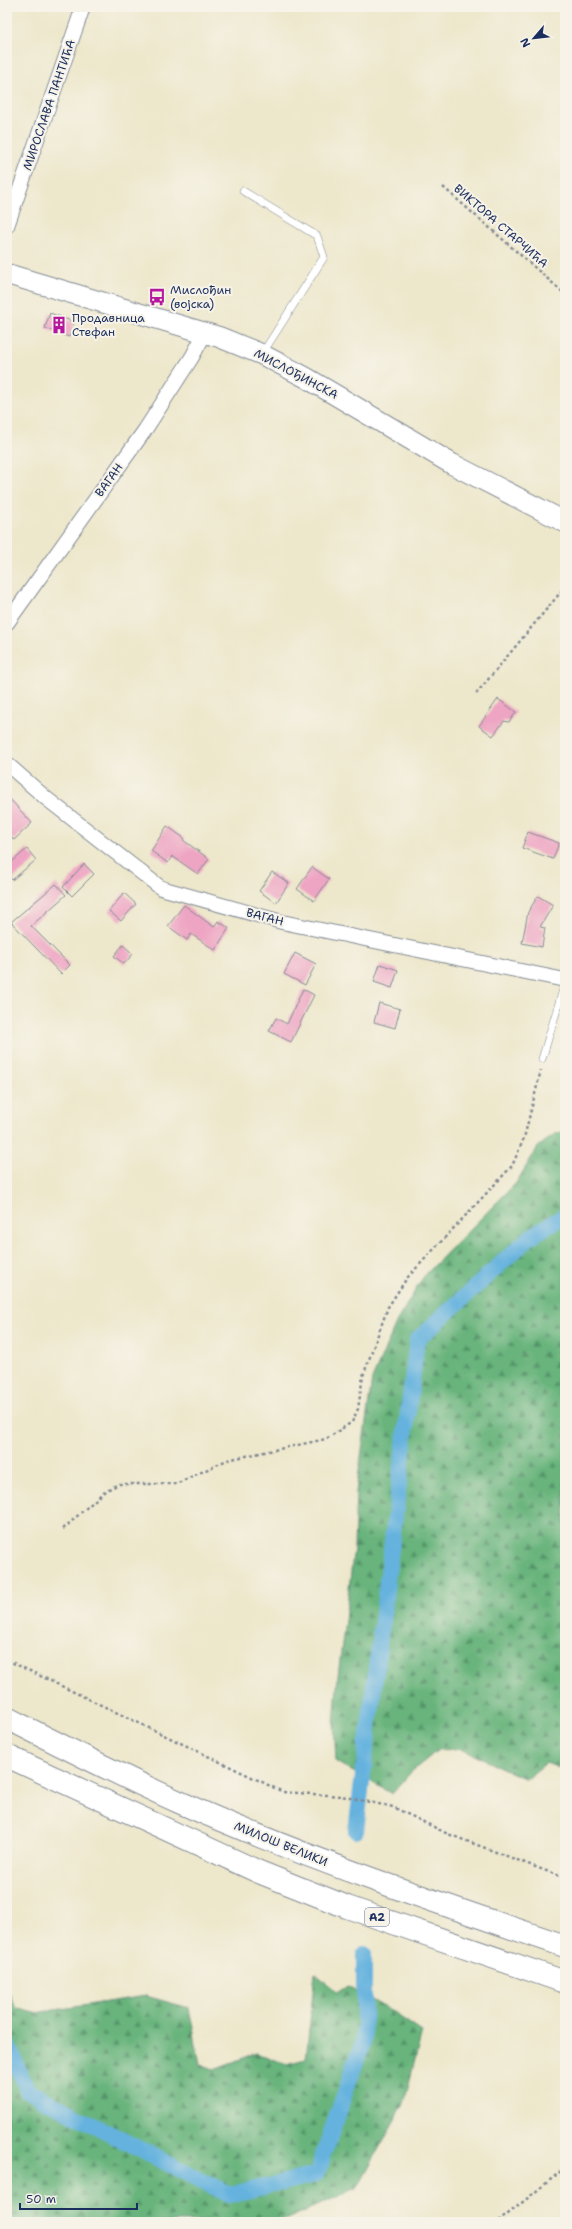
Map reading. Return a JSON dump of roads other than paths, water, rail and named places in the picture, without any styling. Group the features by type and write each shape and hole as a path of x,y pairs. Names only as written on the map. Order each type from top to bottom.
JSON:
{"highway":[{"name":"МИЛОШ ВЕЛИКИ","path":"7,1718 179,1802 267,1838 370,1879 565,1946"},
{"name":"A2","path":"7,1756 259,1872 346,1906 565,1982"}],"main road":[{"name":"МИСЛОЂИНСКА","path":"7,274 205,333 261,354 305,377 452,464 565,522"}],"street":[{"name":"МИРОСЛАВА ПАНТИЋА","path":"7,226 83,7"},
{"name":"ВАГАН","path":"7,623 145,430 192,357 205,333"},
{"name":"ВАГАН","path":"7,764 47,799 161,888 282,922 565,980"}],"lane":[{"path":"243,191 317,236 324,257 261,354"},
{"path":"542,1059 565,983"}],"waterway":[{"path":"356,1831 417,1340 530,1237 565,1215"},
{"path":"7,2043 28,2091 229,2195 316,2175 364,2039 364,1954"}],"place":[{"name":"Мислођин (војска)","path":"157,297"},
{"name":"Продавница Стефан","path":"59,325"}]}
